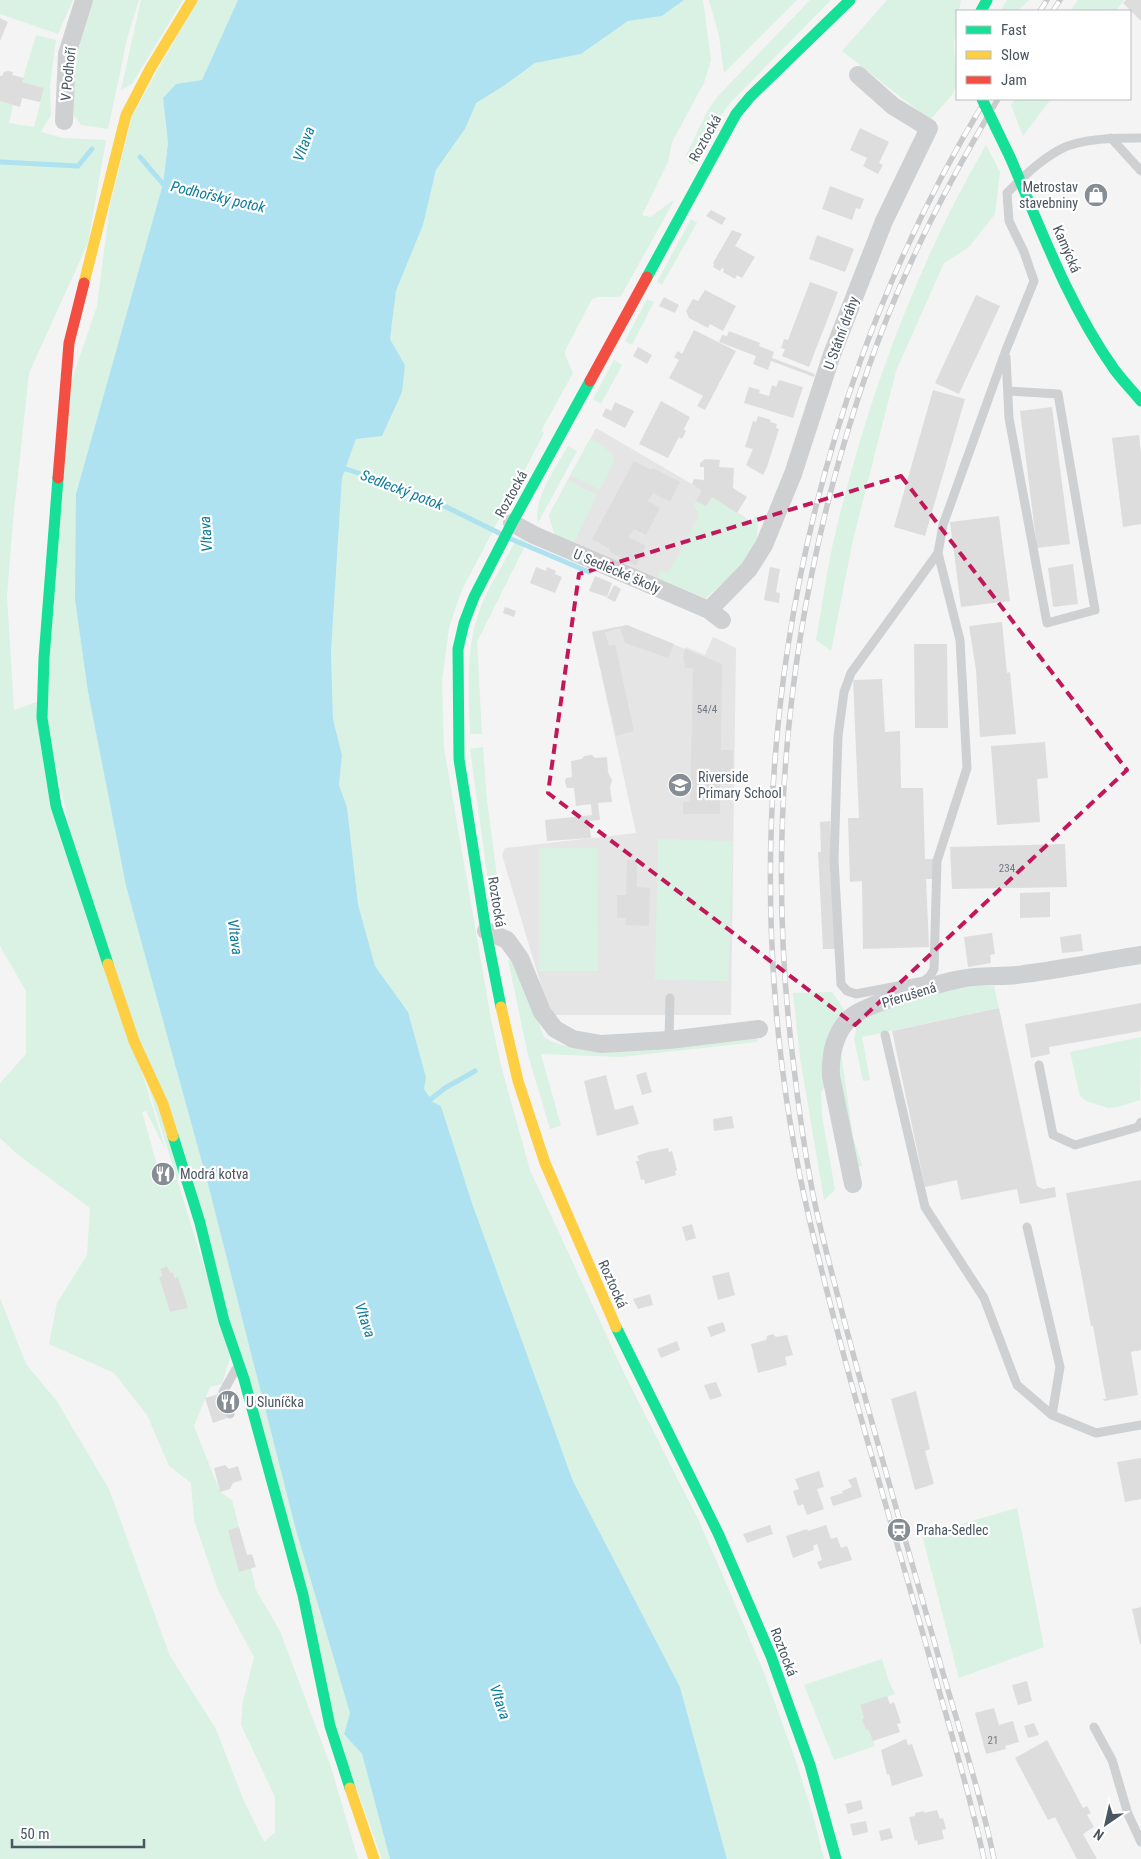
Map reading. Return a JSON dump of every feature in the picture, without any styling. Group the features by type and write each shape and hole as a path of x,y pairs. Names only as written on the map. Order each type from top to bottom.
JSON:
{"main road":[{"path":"192,0 150,69 126,115 69,343 44,658 42,718 56,806 134,1041 162,1104 200,1223 224,1321 238,1364 303,1595 330,1726 374,1859"},
{"name":"Roztocká","path":"836,1859 810,1764 771,1656 718,1534 623,1343 545,1163 518,1082 486,932 459,759 458,648 464,623 474,597 512,523 736,114 750,97 850,0"},
{"name":"Kamýcká","path":"982,100 1010,157 1059,271 1086,325 1115,370 1141,401"}],"street":[{"name":"V Podhoří","path":"64,121 67,54 84,0"},
{"name":"U Státní dráhy","path":"716,615 764,545 793,474 831,357 884,222 929,128 893,106 858,75"},
{"name":"U Sedlecké školy","path":"512,523 534,535 716,615"},
{"path":"486,932 507,940 520,958 542,1012 555,1029 573,1039 601,1044 670,1040 759,1029"},
{"name":"Přerušená","path":"853,1184 831,1076 830,1061 832,1047 842,1028 852,1017 860,1011 924,989 974,977 1023,975 1141,955"}],"lane":[{"path":"1111,138 1141,171"},
{"path":"938,554 851,673 844,692 838,736 834,860 841,984 847,991 856,994 924,981 934,969 937,861 967,768 960,640 938,554 943,525 1006,350 1034,281 1024,252 1008,221 1007,193 1035,166 1062,148 1098,139 1141,138"},
{"path":"1006,350 1009,418 1047,623 1095,610 1058,394 1008,391"},
{"path":"670,998 670,1040"},
{"path":"885,1035 925,1207 984,1298 1017,1386 1052,1415 1096,1433 1141,1425"},
{"path":"1039,1064 1053,1135 1075,1145 1138,1127 1141,1122"},
{"path":"1027,1227 1060,1367 1052,1415"},
{"path":"230,1414 223,1392 238,1364"},
{"path":"1094,1728 1112,1760 1128,1814 1141,1842"}],"highlighted area":[{"path":"901,476 1127,770 855,1025 548,793 579,574"}],"shaded area":[{"path":"596,428 746,518 706,598 555,536 549,515"},
{"name":"Riverside Primary School","path":"627,625 685,649 686,647 705,655 713,637 736,648 731,1015 550,1015 502,855 505,848 636,833 592,632"}],"green space":[{"path":"0,0 73,0 58,34 0,14"},
{"path":"89,0 139,0 128,35 108,129 81,125 71,111 69,74"},
{"path":"141,0 183,0 132,84 121,90"},
{"path":"197,0 238,0 202,81 176,84 163,98 168,143 163,184 75,600 88,692 126,886 158,998 350,1713 344,1734 362,1754 390,1859 382,1859 336,1731 312,1615 74,847 45,718 69,388 97,306 110,205 132,116"},
{"path":"684,0 703,0 711,60 704,83 672,142 668,162 642,215 650,217 675,199 621,296 592,299 565,351 573,373 541,431 544,433 461,592 449,628 442,681 444,748 491,1019 500,1062 530,1170 624,1373 699,1521 727,1585 764,1673 796,1761 824,1859 727,1859 680,1687 573,1481 473,1206 441,1106 433,1102 424,1089 426,1077 408,1012 375,966 358,904 347,807 339,785 342,755 333,719 331,652 342,478 356,439 405,365 390,339 396,291 423,225 436,170 465,129 475,103 502,87 535,63 581,54 628,21 662,16"},
{"path":"709,0 797,0 724,73 719,36"},
{"path":"810,0 831,0 730,103 717,121 693,165 690,163 686,155 708,110 718,96"},
{"path":"887,0 961,0 959,10 956,10 954,46 956,86 952,95 930,120 842,51"},
{"path":"1007,0 1029,0 1019,10 1001,10"},
{"path":"1078,0 1124,0 1117,10 1071,10"},
{"path":"36,35 56,40 50,86 51,115 41,132 63,138 106,140 88,243 29,373 7,596 14,710 39,701 42,743 166,1151 146,1111 142,1112 162,1183 183,1178 230,1358 222,1384 210,1387 194,1426 220,1492 232,1500 239,1527 228,1530 251,1569 256,1590 280,1631 331,1767 358,1859 0,1859 0,1298 26,1364 56,1400 109,1489 170,1656 216,1729 243,1799 264,1842 275,1832 275,1797 241,1725 243,1701 254,1657 218,1590 194,1520 191,1483 169,1466 147,1415 114,1373 49,1344 57,1303 87,1255 90,1208 17,1154 0,1138 0,1083 26,1054 26,991 0,946 0,101 13,105 9,123 34,127 44,88 22,82","holes":["167,1266 170,1273 173,1272 188,1308 170,1312 159,1277 162,1276 160,1269"]},
{"path":"1014,100 1050,100 1023,136 1011,105"},
{"path":"986,145 1000,172 995,214 969,247 944,263 896,371 853,540 831,651 816,640 833,543 860,440 895,338 915,288 960,191"},
{"path":"691,219 697,223 662,285 657,282"},
{"path":"647,299 654,302 632,345 625,341"},
{"path":"614,360 622,365 601,404 593,399"},
{"path":"591,438 614,457 600,490 570,475"},
{"path":"568,446 577,451 538,523 537,513 542,493"},
{"path":"568,480 597,495 573,544 555,536 549,515"},
{"path":"712,497 751,522 756,516 757,531 756,543 751,557 706,598 657,578 660,570 668,574 699,516 694,505 696,501 706,506"},
{"path":"521,539 526,541 524,548 477,642 482,734 470,734 469,671 475,624 491,584 514,544"},
{"path":"483,747 487,800 503,922 492,910 470,749"},
{"path":"658,839 733,841 728,981 655,980"},
{"path":"539,848 597,848 598,971 539,971"},
{"path":"508,960 512,961 518,968 544,1037 556,1043 571,1047 604,1049 756,1036 757,1042 621,1057 541,1054 561,1126 550,1129 528,1055"},
{"path":"974,986 994,986 999,1008 862,1037 870,1080 863,1081 854,1039 858,1020 923,996"},
{"path":"832,992 846,1012 826,1085 821,1092 822,1115 835,1190 824,1200 800,1058 793,993"},
{"path":"1141,1037 1140,1100 1108,1108 1086,1101 1080,1096 1070,1052"},
{"path":"840,1046 853,1137 862,1166 856,1167 839,1087"},
{"path":"1017,1508 1044,1647 959,1678 922,1535"},
{"path":"882,1659 895,1694 860,1706 864,1718 862,1719 875,1746 834,1760 804,1685"}],"water":[{"name":"Vltava","path":"238,0 684,0 662,16 628,21 581,54 535,63 476,103 465,129 436,170 423,225 396,291 390,339 405,365 402,392 382,436 356,439 342,478 331,652 333,719 342,755 339,785 347,807 358,904 375,966 408,1012 426,1077 424,1089 433,1102 441,1106 473,1206 573,1481 680,1687 727,1859 390,1859 362,1754 344,1734 350,1713 296,1530 208,1184 126,886 88,692 75,600 76,494 163,184 168,143 163,98 176,84 202,80"}],"building":[{"path":"1126,0 1141,0 1141,21 1131,10 1123,3"},
{"path":"0,18 8,22 0,41"},
{"path":"8,71 13,72 12,75 24,78 22,82 44,88 40,102 22,98 20,107 0,101 0,76"},
{"path":"860,128 889,142 879,163 883,165 878,174 863,166 867,158 850,150"},
{"path":"830,186 864,199 860,209 856,208 852,220 822,209"},
{"path":"711,210 726,218 722,225 706,216"},
{"path":"732,230 742,234 735,246 755,257 742,278 737,275 735,279 723,272 724,269 722,268 720,271 713,267 713,263"},
{"path":"817,235 854,249 845,272 809,259"},
{"path":"810,282 838,292 809,367 782,356 785,349 781,348 784,339 788,340"},
{"path":"705,290 736,306 723,331 710,324 708,328 689,318 686,311 693,299 698,301"},
{"path":"976,295 1000,306 959,394 935,383"},
{"path":"664,297 679,305 675,313 659,306"},
{"path":"694,330 736,351 705,410 697,406 703,396 669,378 679,360 674,357 678,351 682,354"},
{"path":"729,331 760,343 759,346 774,352 772,358 815,374 814,377 771,361 768,370 753,364 756,356 719,342 722,335 727,336"},
{"path":"638,347 652,355 647,364 633,356"},
{"path":"779,380 803,387 793,418 744,403 749,387 760,390 759,393 769,396 772,385 776,387"},
{"path":"933,390 965,399 925,536 894,527"},
{"path":"661,401 690,417 684,429 686,431 682,439 679,437 668,458 639,444"},
{"path":"615,402 634,411 625,428 602,416 606,408 611,411"},
{"path":"1052,407 1070,544 1037,548 1020,411"},
{"path":"758,416 771,420 770,422 777,424 776,428 779,429 763,475 746,465 753,449 745,447 753,421 756,422"},
{"path":"1139,435 1141,454 1141,524 1123,527 1112,438"},
{"path":"705,459 720,460 719,467 734,468 733,488 747,497 737,513 712,497 706,506 696,501 702,491 692,484 694,479 704,480 704,467 700,467 700,463"},
{"path":"634,461 652,470 653,468 680,482 670,502 653,493 648,501 660,508 646,535 634,529 629,537 646,546 636,566 592,539"},
{"path":"999,516 1010,601 961,607 950,522"},
{"path":"1073,564 1078,604 1053,607 1048,568"},
{"path":"536,567 546,571 547,567 556,571 555,574 562,577 555,593 530,583"},
{"path":"770,567 780,569 776,592 780,593 779,603 764,600"},
{"path":"595,576 612,583 607,597 589,591"},
{"path":"614,585 621,589 615,602 607,598"},
{"path":"505,607 516,611 514,617 503,613"},
{"path":"1002,622 1007,673 1010,672 1016,734 980,737 976,670 969,626"},
{"path":"627,625 674,644 668,658 625,643 620,628 605,632 609,646 615,644 634,731 616,736 592,632"},
{"path":"914,644 947,644 948,728 915,728"},
{"path":"685,649 722,664 721,750 733,750 733,783 720,783 720,814 683,814 683,802 690,801 693,668 685,668 683,658"},
{"path":"882,679 885,732 900,731 901,788 923,788 925,859 933,859 934,879 926,879 929,947 863,949 862,881 850,882 848,818 859,818 853,680"},
{"path":"1045,742 1048,778 1037,779 1040,822 997,825 991,746"},
{"path":"592,755 595,758 607,757 608,772 612,780 610,787 612,802 598,803 600,820 589,821 591,838 547,841 545,820 592,815 591,804 576,806 574,788 567,788 565,782 566,778 572,777 571,761"},
{"path":"830,821 837,949 823,949 818,852 821,852 820,822"},
{"path":"1065,844 1067,887 952,889 950,847"},
{"path":"627,860 637,860 637,887 650,888 649,926 626,925 626,918 617,918 617,895 626,895"},
{"path":"1050,892 1050,917 1020,918 1020,893"},
{"path":"992,933 995,954 990,955 991,963 968,967 964,937"},
{"path":"1081,934 1083,951 1062,953 1060,937"},
{"path":"1141,1003 1141,1031 1049,1047 1050,1054 1031,1058 1025,1024"},
{"path":"999,1008 1037,1186 1043,1189 1055,1187 1056,1197 1020,1204 1017,1189 961,1200 957,1180 925,1187 892,1031"},
{"path":"646,1072 652,1092 642,1095 636,1075"},
{"path":"606,1075 615,1110 633,1105 639,1124 597,1136 584,1081"},
{"path":"732,1116 734,1128 714,1131 713,1119"},
{"path":"668,1148 669,1152 672,1151 677,1170 675,1171 676,1175 645,1184 644,1179 641,1180 636,1161 639,1161 637,1156"},
{"path":"1141,1180 1141,1350 1131,1352 1138,1395 1104,1401 1103,1399 1106,1399 1093,1326 1091,1326 1066,1193"},
{"path":"692,1224 696,1238 686,1241 682,1227"},
{"path":"167,1266 170,1273 173,1272 175,1278 178,1277 188,1308 170,1312 159,1277 162,1276 160,1269"},
{"path":"729,1272 735,1295 718,1300 712,1276"},
{"path":"650,1294 653,1305 638,1309 633,1299"},
{"path":"723,1322 726,1331 711,1337 707,1327"},
{"path":"773,1334 776,1337 787,1335 793,1355 785,1357 787,1365 758,1373 751,1344 766,1340 767,1336"},
{"path":"677,1341 680,1350 661,1358 657,1349"},
{"path":"716,1382 722,1396 710,1400 704,1385"},
{"path":"916,1391 930,1449 925,1451 934,1484 915,1490 891,1399"},
{"path":"219,1394 227,1418 213,1423 205,1398"},
{"path":"1141,1458 1141,1499 1125,1502 1117,1462"},
{"path":"225,1465 229,1469 238,1466 242,1480 233,1483 230,1489 220,1492 214,1468"},
{"path":"819,1471 824,1487 817,1489 824,1509 807,1515 803,1504 798,1506 793,1491 799,1489 795,1479"},
{"path":"856,1477 862,1497 833,1506 830,1497 843,1493 842,1491 852,1487 848,1480"},
{"path":"770,1525 773,1534 747,1543 743,1534"},
{"path":"826,1525 831,1539 837,1537 841,1548 847,1546 852,1560 820,1569 817,1562 822,1560 817,1544 813,1546 814,1550 793,1558 786,1536"},
{"path":"239,1527 247,1555 252,1554 256,1567 239,1572 228,1530"},
{"path":"1141,1607 1141,1644 1140,1644 1132,1609"},
{"path":"1027,1681 1032,1701 1018,1705 1012,1685"},
{"path":"887,1696 890,1704 894,1702 901,1723 897,1724 900,1732 873,1741 862,1719 864,1718 860,1705"},
{"path":"994,1708 999,1725 1013,1721 1019,1742 1005,1746 1006,1749 986,1754 975,1713"},
{"path":"1034,1723 1039,1735 1028,1738 1024,1726"},
{"path":"906,1739 908,1745 912,1744 923,1776 892,1786 889,1774 887,1775 881,1750"},
{"path":"1047,1740 1083,1808 1087,1806 1091,1813 1087,1815 1094,1827 1083,1834 1097,1859 1077,1859 1055,1817 1048,1820 1015,1758"},
{"path":"861,1800 863,1809 848,1814 845,1804"},
{"path":"937,1810 940,1819 943,1818 946,1829 942,1830 944,1839 918,1845 917,1840 915,1841 909,1817 915,1816 915,1813"},
{"path":"866,1821 868,1832 853,1836 850,1824"},
{"path":"890,1828 893,1838 881,1841 879,1831"}],"waterway":[{"name":"Podhořský potok","path":"0,162 78,166 92,149"},
{"name":"Podhořský potok","path":"140,157 163,184 169,186"},
{"name":"Sedlecký potok","path":"341,469 418,493 499,533"},
{"name":"Sedlecký potok","path":"511,539 589,572"},
{"path":"431,1099 445,1088 475,1071"}],"railway":[{"path":"1041,10 1047,0"},
{"path":"1054,10 1060,0"},
{"path":"984,1859 958,1757 852,1385 810,1222 784,1079 771,934 773,788 788,643 818,500 860,361 917,227 985,100"},
{"path":"994,1859 977,1789 863,1392 819,1222 801,1126 786,996 782,924 782,852 791,708 801,636 814,565 838,464 876,346 899,288 942,199 997,100"}],"traffic: fast":[{"path":"647,277 736,114 750,97 850,0"},
{"path":"982,10 987,0"},
{"path":"982,100 1010,157"},
{"path":"1010,157 1056,266 1083,319 1114,369 1141,401"},
{"path":"501,1007 486,931 459,759 458,649 464,623 474,597 512,523 590,381"},
{"path":"58,478 44,658 42,718 56,806 108,964"},
{"path":"173,1136 200,1223 224,1321 244,1379 303,1595 330,1726 350,1788"},
{"path":"616,1327 718,1533 771,1656 810,1765 836,1859"}],"traffic: slow":[{"path":"84,283 126,115 150,69 192,0"},
{"path":"108,964 134,1041 163,1104 173,1136"},
{"path":"501,1007 518,1081 545,1163 616,1327"},
{"path":"350,1788 374,1859"}],"traffic: jam":[{"path":"590,381 647,277"},
{"path":"58,478 69,343 84,283"}],"place":[{"name":"Metrostav stavebniny","path":"1096,195"},
{"name":"Riverside Primary School","path":"680,785"},
{"name":"Modrá kotva","path":"163,1174"},
{"name":"U Sluníčka","path":"228,1402"},
{"name":"Praha-Sedlec","path":"899,1530"}]}
